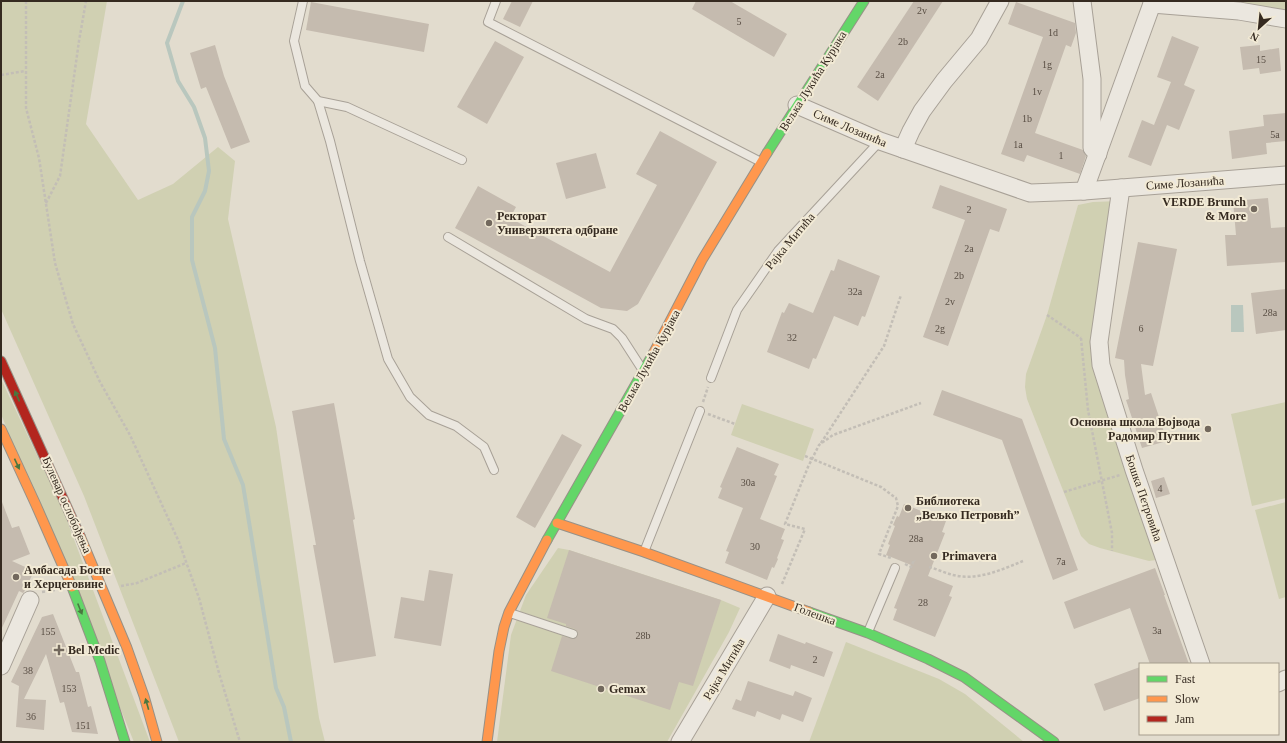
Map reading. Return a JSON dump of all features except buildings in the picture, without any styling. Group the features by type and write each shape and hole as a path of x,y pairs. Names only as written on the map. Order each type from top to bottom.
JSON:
{"street":[{"name":"Вељка Лукића Курјака","path":"487,742 499,650 509,612 558,522 644,372 702,262 761,162 820,67 864,1"},
{"name":"Симе Лозанића","path":"903,149 922,111 978,39 1000,1"},
{"path":"1082,1 1092,79 1092,148 1098,154"},
{"path":"1084,191 1153,2 1239,11 1286,19"},
{"name":"Симе Лозанића","path":"797,105 880,141 1030,193 1084,191 1286,175"},
{"name":"Бошка Петровића","path":"1121,188 1099,342 1101,365 1134,470 1201,663"},
{"name":"Булевар ослобођења","path":"1,361 69,508 110,603 143,691 157,742"},
{"path":"1,429 60,560 82,614 114,701 125,742"},
{"name":"Голешка","path":"558,522 868,633 928,659 957,674 981,689 1054,742"},
{"name":"Рајка Митића","path":"680,742 772,598"},
{"path":"1,666 30,600"}],"lane":[{"path":"303,1 294,41 305,86 318,101 360,261 388,359 410,398 429,415 456,426 484,446 494,470"},
{"path":"496,1 488,22 761,162"},
{"path":"318,101 347,106 462,160"},
{"name":"Рајка Митића","path":"711,378 737,310 778,251 880,141"},
{"path":"448,237 586,319 613,329 622,338 644,372"},
{"path":"644,552 700,411"},
{"path":"868,633 896,565"},
{"path":"509,612 573,634"}],"path":[{"path":"26,1 26,108 39,158 55,263 73,324 100,382 130,435 179,542 199,598 219,673 240,742"},
{"path":"46,204 60,176 86,1"},
{"path":"1,75 25,71"},
{"path":"772,598 781,586 805,529 785,524 812,458 884,346 901,295"},
{"path":"1047,315 1081,338 1099,342"},
{"path":"1081,338 1088,410 1103,480 1112,533 1112,551"},
{"path":"711,378 700,411 735,424"},
{"path":"819,445 833,435 921,404"},
{"path":"805,456 881,487 896,498 898,506 879,554 892,559"},
{"path":"1064,492 1134,470"},
{"path":"896,565 904,564 911,567 914,560 915,561"},
{"path":"929,567 954,575 969,577 980,576 1004,569 1023,561"},
{"path":"119,586 137,582 186,563"},
{"path":"896,565 902,571 904,564"}],"green space":[{"path":"1,1 107,1 86,124 138,200 173,184 218,147 235,161 228,219 276,427 319,718 325,742 179,742 84,496 1,309"},
{"path":"1153,1 1286,1 1286,19"},
{"path":"1119,201 1099,343 1164,556 1156,560 1149,561 1089,544 1081,536 1027,399 1025,387 1026,374 1047,315 1078,205 1093,202"},
{"path":"1,379 63,510 150,742 134,742 1,414"},
{"path":"1286,402 1286,498 1252,506 1231,414"},
{"path":"742,404 814,429 803,461 731,435"},
{"path":"1286,502 1286,597 1279,599 1255,510"},
{"name":"Gemax","path":"558,548 569,550 721,600 740,608 729,632 667,742 497,742 511,635 526,595"},
{"path":"846,642 939,679 965,694 1024,742 809,742"}],"shaded area":[{"path":"1231,305 1243,305 1244,332 1231,332"}],"waterway":[{"path":"183,1 167,43 178,81 194,107 205,138 209,171 205,191 192,217 192,260 215,348 224,439 243,485 276,688 284,707 291,742"}],"traffic: fast":[{"path":"767,153 864,1"},
{"path":"547,540 653,354"},
{"path":"72,587 100,661 125,742"},
{"path":"809,612 868,633 928,659 964,677 1054,742"}],"traffic: slow":[{"path":"653,354 702,260 767,153"},
{"path":"1,429 72,587"},
{"path":"557,523 644,552 809,612"},
{"path":"80,536 127,648 144,696 157,742"},
{"path":"487,742 499,651 504,627 509,612 547,540"}],"traffic: jam":[{"path":"1,361 80,536"}],"place":[{"name":"VERDE Brunch & More","path":"1254,209"},
{"name":"Ректорат Универзитета одбране","path":"489,223"},
{"name":"Основна школа Војвода Радомир Путник","path":"1208,429"},
{"name":"Библиотека „Вељко Петровић”","path":"908,508"},
{"name":"Primavera","path":"934,556"},
{"name":"Амбасада Босне и Херцеговине","path":"16,577"},
{"name":"Bel Medic","path":"59,650"},
{"name":"Gemax","path":"601,689"}]}
